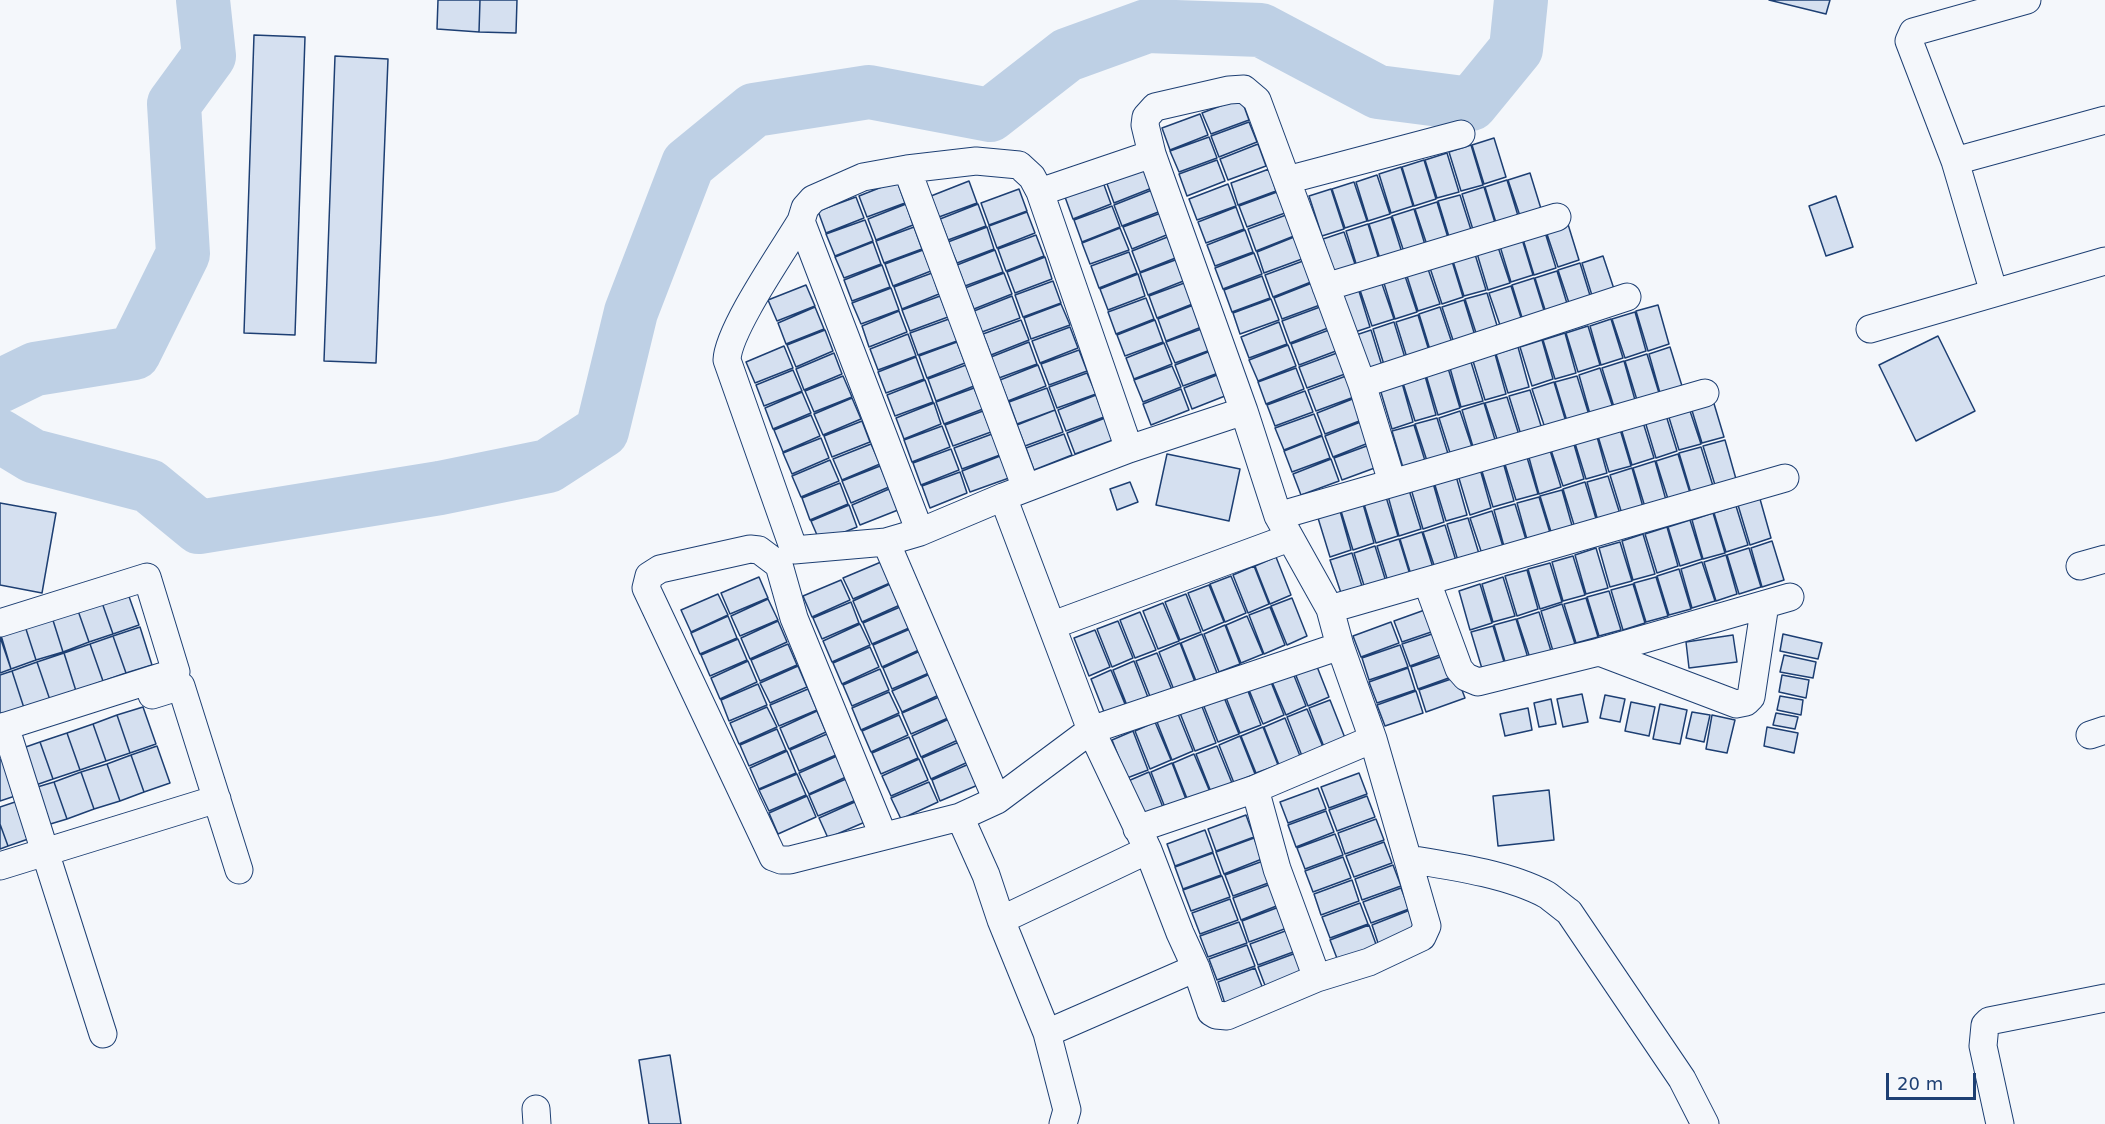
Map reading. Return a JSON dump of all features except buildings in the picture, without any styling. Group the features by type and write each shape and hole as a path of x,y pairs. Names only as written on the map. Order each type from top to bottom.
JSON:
{"street":[{"path":"1994,293 1955,161 1909,41 1910,34 1913,32 2027,0"},
{"path":"907,169 1015,493 1053,625 1091,730 1142,840 1196,968 1211,1012 1216,1016 1227,1016 1317,978 1369,962 1422,937 1427,926 1384,784 1373,739 1340,646 1330,609 1283,527 1152,154 1145,126 1146,117 1155,107 1229,90 1244,89 1257,100 1362,384 1392,482"},
{"path":"1955,161 2105,120"},
{"path":"1287,180 1461,134"},
{"path":"1040,192 1152,154"},
{"path":"883,835 794,618 787,557 728,360 728,350 742,320 801,221 805,208 813,199 863,177 976,161 1019,165 1032,177 1040,192 1129,448"},
{"path":"1326,287 1557,217"},
{"path":"801,221 920,532"},
{"path":"1870,329 2105,261"},
{"path":"1362,384 1627,297"},
{"path":"1053,625 1392,482 1705,393"},
{"path":"1244,411 1129,448 920,532 886,542 787,557 750,549 660,568 649,576 646,588 773,856 782,860 790,860 960,817 998,800 1091,730 1340,646"},
{"path":"1330,609 1785,478"},
{"path":"886,542 998,800"},
{"path":"0,623 147,577 176,672 4,734"},
{"path":"1427,582 1459,669 1466,677 1478,682 1599,652 1778,601 1751,697 1746,702 1736,705 1599,652"},
{"path":"4,734 181,686 239,870"},
{"path":"4,734 45,852 103,1034"},
{"path":"1001,920 1142,840 1373,739"},
{"path":"1255,789 1277,869 1317,978"},
{"path":"0,866 217,798"},
{"path":"960,817 986,875 1001,920 1047,1033 1067,1110 1063,1124"},
{"path":"1408,859 1464,868 1512,882 1547,895 1569,912 1682,1079 1705,1124"},
{"path":"1047,1033 1196,968"},
{"path":"2000,1124 1983,1046 1985,1025 1989,1021 2105,998"}],"waterway":[{"path":"0,386 35,369 134,353 183,254 174,104 209,56 203,0"},
{"path":"0,436 33,456 149,486 199,527 440,488 548,466 602,431 631,312 688,164 754,110 869,92 990,115 1067,55 1147,26 1261,30 1378,92 1471,104 1516,49 1521,0"}]}
